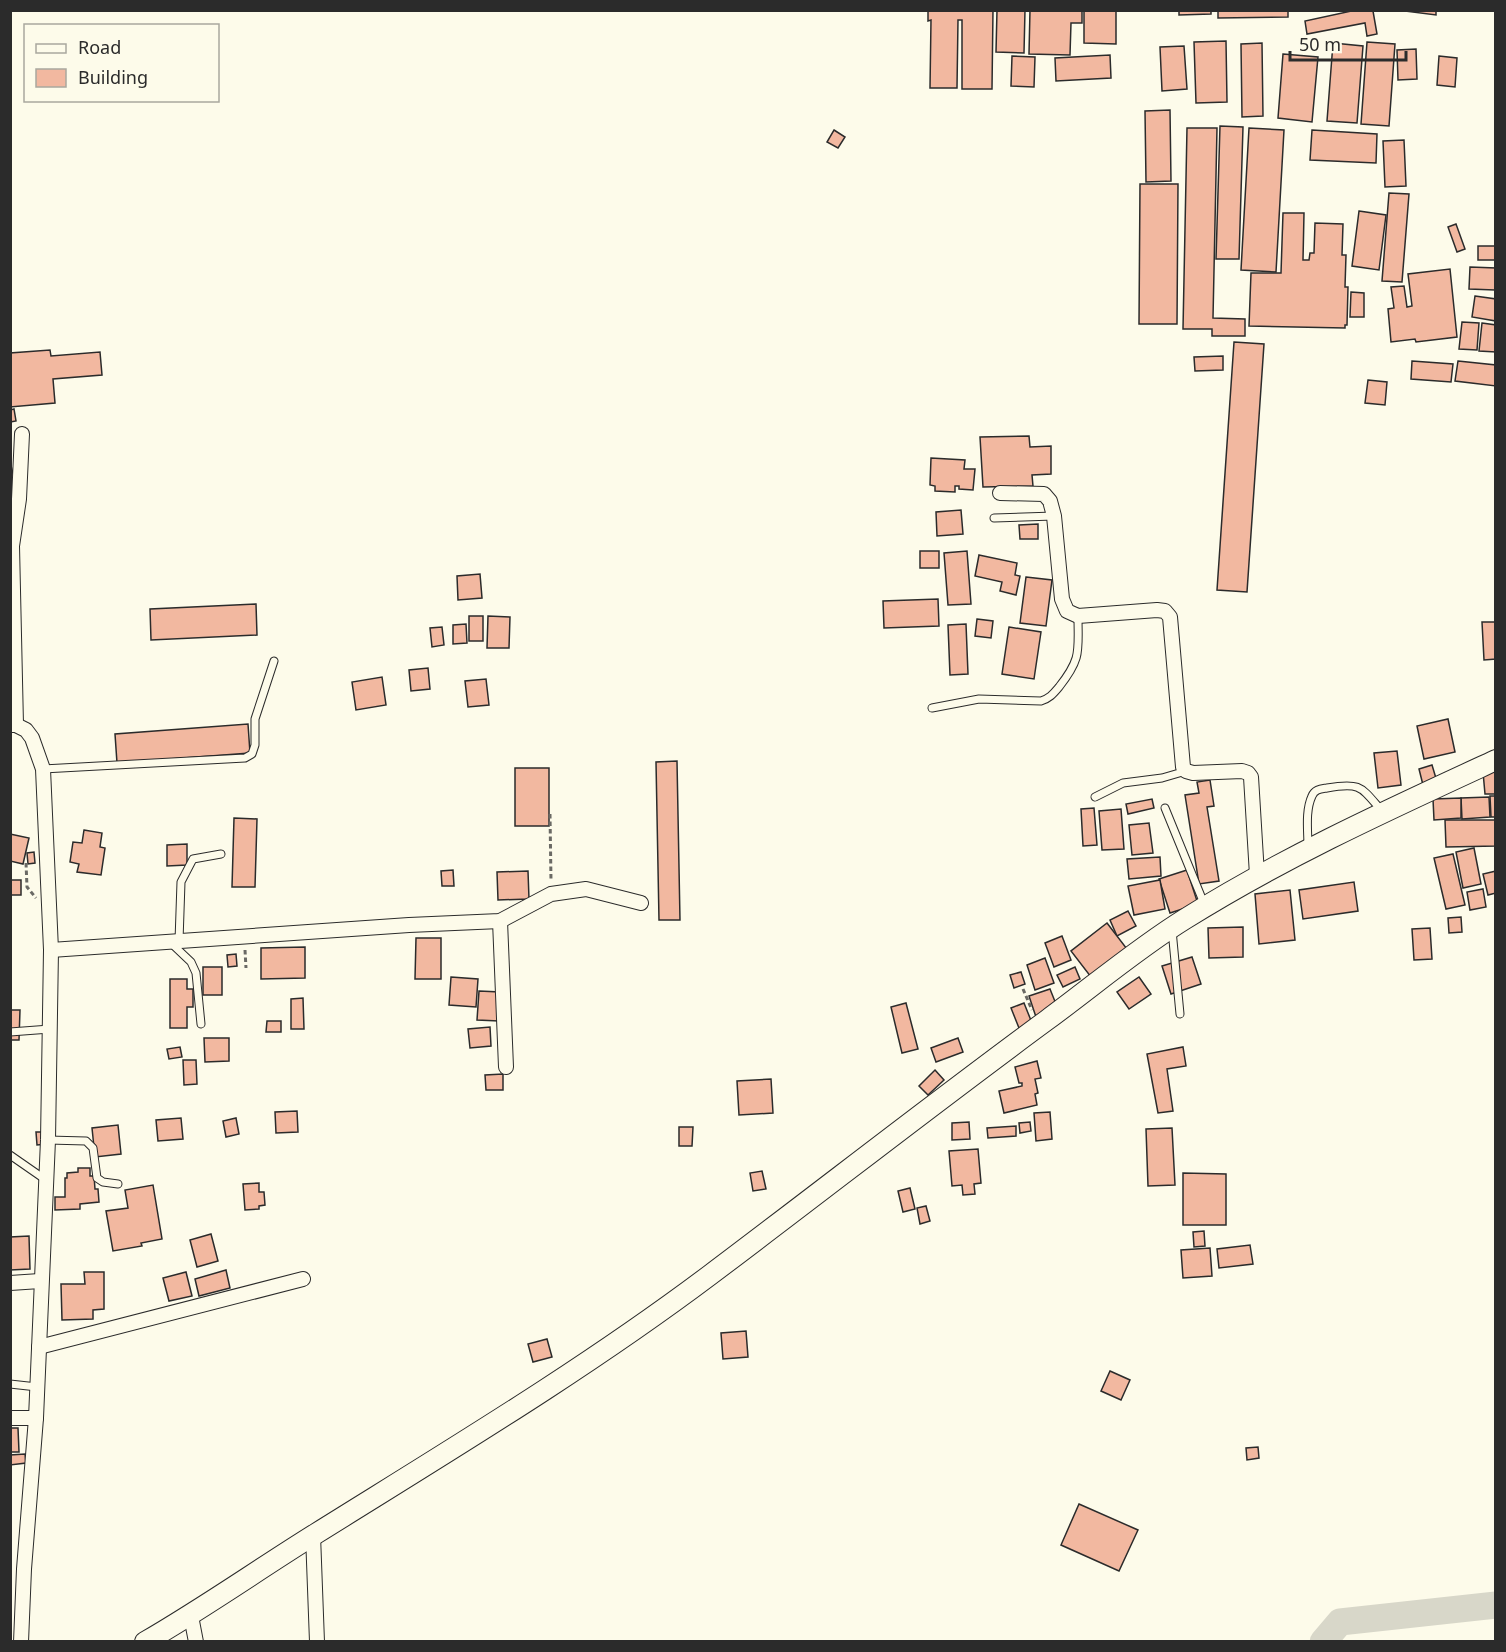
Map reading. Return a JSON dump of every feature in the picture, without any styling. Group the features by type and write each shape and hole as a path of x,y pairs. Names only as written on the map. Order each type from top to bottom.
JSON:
{"street":[{"path":"21,1641 36,1418 40,1281 48,1140 51,950 43,769 32,738 26,730 13,725 12,546 19,499 22,434"},
{"path":"1000,494 1044,494 1050,501 1054,516 1062,599 1067,611 1078,616 1157,610 1165,611 1170,617 1183,767 1186,771 1193,773 1242,771 1251,777 1257,875"},
{"path":"145,1641 191,1616 313,1535 445,1455 602,1354 1172,928 1257,875 1383,812 1496,760"},
{"path":"51,950 409,925 500,921 551,894 586,889 641,903"},
{"path":"500,921 506,1067"},
{"path":"39,1347 303,1279"},
{"path":"10,1283 40,1281"},
{"path":"10,1418 36,1418"},
{"path":"313,1535 317,1641"},
{"path":"191,1616 196,1641"}],"lane":[{"path":"994,518 1054,516"},
{"path":"932,708 979,699 1041,701 1049,698 1076,663 1078,616"},
{"path":"43,769 245,758 252,754 255,745 255,719 274,661"},
{"path":"1095,797 1123,783 1162,778 1186,771"},
{"path":"1308,850 1310,804 1313,793 1318,790 1346,785 1356,786 1364,791 1383,812"},
{"path":"1165,808 1205,907"},
{"path":"201,1024 196,973 191,962 174,941 181,882 186,870 193,859 221,854"},
{"path":"1172,928 1180,1014"},
{"path":"10,1032 50,1029"},
{"path":"48,1140 86,1141 93,1148 97,1178 103,1182 118,1184"},
{"path":"10,1155 46,1180"},
{"path":"10,1384 37,1387"}],"path":[{"path":"550,814 551,894"},
{"path":"26,863 27,888 37,899 49,901"},
{"path":"1023,989 1039,1026"}],"building":[{"path":"928,10 993,10 992,89 962,89 962,20 958,20 957,88 930,88 931,20 928,21"},
{"path":"997,10 1025,10 1024,53 996,52"},
{"path":"1030,10 1082,10 1082,23 1071,23 1070,55 1029,54"},
{"path":"1084,10 1116,10 1116,44 1084,43"},
{"path":"1179,10 1211,10 1211,14 1179,15"},
{"path":"1218,10 1288,10 1288,17 1218,18"},
{"path":"1356,10 1373,11 1377,34 1367,36 1365,23 1307,34 1305,21"},
{"path":"1397,10 1436,10 1436,15"},
{"path":"1226,41 1227,102 1196,103 1194,42"},
{"path":"1367,42 1395,44 1389,126 1361,124"},
{"path":"1262,43 1263,116 1242,117 1241,44"},
{"path":"1333,43 1363,46 1357,123 1327,121"},
{"path":"1184,46 1187,89 1162,91 1160,47"},
{"path":"1416,49 1417,79 1398,80 1397,50"},
{"path":"1283,54 1318,57 1312,122 1278,118"},
{"path":"1110,55 1111,78 1056,81 1055,58"},
{"path":"1012,56 1035,57 1034,87 1011,86"},
{"path":"1439,56 1457,58 1455,87 1437,85"},
{"path":"1170,110 1171,181 1146,182 1145,111"},
{"path":"1220,126 1243,127 1239,259 1216,259"},
{"path":"1187,128 1217,128 1213,318 1245,319 1245,336 1212,336 1212,329 1183,329"},
{"path":"1249,128 1284,130 1276,272 1241,270"},
{"path":"834,130 845,137 838,148 827,142"},
{"path":"1312,130 1377,134 1376,163 1310,160"},
{"path":"1404,140 1406,186 1385,187 1383,141"},
{"path":"1140,184 1178,184 1177,324 1139,324"},
{"path":"1389,193 1409,194 1402,282 1382,281"},
{"path":"1359,211 1386,215 1379,270 1352,266"},
{"path":"1283,213 1304,213 1303,260 1309,260 1310,253 1314,253 1315,223 1343,224 1342,255 1346,255 1345,287 1348,287 1345,328 1249,326 1251,273 1281,273"},
{"path":"1456,224 1465,249 1457,252 1448,227"},
{"path":"1478,246 1495,246 1495,260 1478,260"},
{"path":"1470,267 1496,268 1495,290 1469,289"},
{"path":"1450,269 1457,337 1416,342 1415,339 1391,342 1388,309 1394,308 1391,287 1404,286 1407,307 1412,306 1408,274"},
{"path":"1351,292 1364,293 1364,317 1350,317"},
{"path":"1475,296 1496,299 1496,321 1472,317"},
{"path":"1462,322 1479,323 1477,350 1459,349"},
{"path":"1482,323 1496,325 1496,352 1479,351"},
{"path":"1234,342 1264,344 1247,592 1217,590"},
{"path":"50,350 51,356 100,352 102,375 53,379 55,403 10,407 10,353"},
{"path":"1223,356 1223,370 1195,371 1194,357"},
{"path":"1412,361 1453,364 1451,382 1411,379"},
{"path":"1458,361 1496,365 1496,386 1455,381"},
{"path":"1368,380 1387,382 1385,405 1365,403"},
{"path":"14,409 16,421 10,422 10,410"},
{"path":"1029,436 1030,447 1051,446 1051,474 1032,475 1033,486 983,487 980,437"},
{"path":"931,458 965,460 964,469 975,469 973,490 959,489 959,486 955,486 955,492 935,491 935,486 930,485"},
{"path":"10,462 15,481 10,482"},
{"path":"961,510 963,534 937,536 936,512"},
{"path":"1038,524 1038,539 1020,539 1019,525"},
{"path":"920,551 939,551 939,568 920,568"},
{"path":"967,551 971,604 948,605 944,553"},
{"path":"979,555 1017,563 1015,575 1020,576 1016,595 1000,591 1002,582 975,576"},
{"path":"480,574 482,598 458,600 457,576"},
{"path":"1026,577 1052,580 1046,626 1020,623"},
{"path":"938,599 939,626 884,628 883,601"},
{"path":"256,604 257,635 151,640 150,609"},
{"path":"469,616 483,616 483,641 469,641"},
{"path":"488,616 510,617 509,648 487,648"},
{"path":"977,619 993,621 991,638 975,636"},
{"path":"1482,622 1496,622 1496,659 1484,660"},
{"path":"466,624 467,643 453,644 453,625"},
{"path":"966,624 968,674 950,675 948,625"},
{"path":"442,627 444,645 432,647 430,628"},
{"path":"1009,627 1041,632 1034,679 1002,674"},
{"path":"428,668 430,689 411,691 409,670"},
{"path":"382,677 386,705 356,710 352,682"},
{"path":"486,679 489,705 468,707 465,681"},
{"path":"1448,719 1455,752 1424,759 1417,726"},
{"path":"248,724 250,753 117,763 115,734"},
{"path":"1397,751 1401,785 1378,788 1374,753"},
{"path":"677,761 680,920 659,920 656,762"},
{"path":"1432,765 1438,785 1424,789 1419,769"},
{"path":"515,768 549,768 549,826 515,826"},
{"path":"1496,771 1496,794 1485,794 1483,772"},
{"path":"1210,780 1214,806 1207,807 1219,881 1199,884 1185,795 1199,793 1197,782"},
{"path":"1490,796 1496,796 1496,817 1491,817"},
{"path":"1489,797 1490,817 1462,819 1461,798"},
{"path":"1461,798 1461,818 1434,820 1433,799"},
{"path":"1152,799 1154,808 1128,814 1126,804"},
{"path":"1094,808 1097,845 1083,846 1081,809"},
{"path":"1121,809 1124,849 1102,850 1099,811"},
{"path":"234,818 257,819 255,887 232,887"},
{"path":"1445,820 1496,820 1496,846 1446,847"},
{"path":"1149,823 1153,853 1132,855 1129,825"},
{"path":"84,830 102,833 100,847 105,848 101,875 77,872 79,864 70,862 73,842 82,843"},
{"path":"10,834 29,838 23,864 10,861"},
{"path":"187,844 187,865 167,866 167,845"},
{"path":"1474,848 1481,884 1463,888 1456,852"},
{"path":"34,852 35,863 28,864 27,853"},
{"path":"1453,854 1465,905 1446,909 1434,858"},
{"path":"1160,857 1161,876 1129,879 1127,859"},
{"path":"453,870 454,886 442,886 441,871"},
{"path":"1187,870 1198,904 1170,913 1159,879"},
{"path":"528,871 529,899 498,900 497,872"},
{"path":"1496,871 1496,893 1488,895 1483,874"},
{"path":"10,880 21,880 21,895 10,895"},
{"path":"1160,880 1165,909 1134,915 1128,886"},
{"path":"1354,882 1358,911 1303,919 1299,890"},
{"path":"1483,889 1486,907 1470,910 1467,892"},
{"path":"1290,890 1295,940 1259,944 1255,894"},
{"path":"1128,911 1136,926 1117,936 1110,920"},
{"path":"1461,917 1462,932 1449,933 1448,918"},
{"path":"1107,923 1127,949 1091,977 1071,951"},
{"path":"1243,927 1243,957 1209,958 1208,928"},
{"path":"1430,928 1432,959 1414,960 1412,929"},
{"path":"1062,936 1071,960 1054,967 1045,943"},
{"path":"416,938 441,938 441,979 415,979"},
{"path":"305,947 305,978 261,979 261,948"},
{"path":"236,954 237,966 228,967 227,955"},
{"path":"1192,957 1201,984 1171,994 1162,966"},
{"path":"1045,958 1054,983 1035,990 1027,965"},
{"path":"203,967 222,967 222,995 203,995"},
{"path":"1075,967 1080,979 1063,987 1057,975"},
{"path":"1021,972 1025,984 1014,988 1010,975"},
{"path":"451,977 478,979 476,1007 449,1005"},
{"path":"1139,977 1151,994 1129,1009 1117,992"},
{"path":"170,979 187,979 187,989 193,989 193,1007 187,1007 187,1028 170,1028"},
{"path":"1050,989 1058,1009 1036,1017 1029,996"},
{"path":"479,991 500,992 499,1021 477,1020"},
{"path":"303,998 304,1029 291,1029 291,999"},
{"path":"906,1003 918,1049 902,1053 891,1007"},
{"path":"1024,1003 1032,1023 1019,1028 1011,1008"},
{"path":"10,1010 20,1010 19,1040 10,1040"},
{"path":"267,1021 281,1021 281,1032 266,1032"},
{"path":"490,1027 491,1046 470,1048 468,1029"},
{"path":"204,1038 229,1038 229,1061 205,1062"},
{"path":"958,1038 963,1052 936,1062 931,1048"},
{"path":"180,1047 182,1057 169,1059 167,1049"},
{"path":"1183,1047 1186,1066 1167,1069 1173,1111 1158,1113 1147,1054"},
{"path":"183,1060 196,1060 197,1084 184,1085"},
{"path":"1037,1061 1041,1078 1035,1079 1038,1093 1035,1094 1037,1105 1004,1113 999,1091 1022,1086 1015,1067"},
{"path":"935,1070 944,1080 928,1095 919,1086"},
{"path":"503,1074 503,1090 486,1090 485,1075"},
{"path":"771,1079 773,1113 739,1115 737,1081"},
{"path":"297,1111 298,1132 276,1133 275,1112"},
{"path":"1050,1112 1052,1139 1036,1141 1034,1113"},
{"path":"181,1118 183,1139 158,1141 156,1120"},
{"path":"236,1118 239,1134 226,1137 223,1121"},
{"path":"969,1122 970,1139 952,1140 952,1123"},
{"path":"1030,1122 1031,1131 1020,1133 1019,1123"},
{"path":"118,1125 121,1154 95,1157 92,1128"},
{"path":"1016,1126 1016,1136 988,1138 987,1128"},
{"path":"679,1127 693,1127 692,1146 679,1146"},
{"path":"1172,1128 1175,1185 1148,1186 1146,1129"},
{"path":"36,1132 47,1132 47,1144 37,1145"},
{"path":"978,1149 981,1183 974,1184 975,1194 963,1195 962,1185 952,1186 949,1151"},
{"path":"78,1168 90,1168 90,1176 94,1176 95,1189 98,1189 99,1202 80,1204 80,1209 55,1210 55,1197 65,1197 67,1173 78,1172"},
{"path":"762,1171 766,1189 753,1191 750,1173"},
{"path":"1183,1173 1226,1174 1226,1225 1183,1225"},
{"path":"259,1183 259,1192 264,1192 265,1205 259,1206 259,1209 245,1210 243,1184"},
{"path":"153,1185 162,1239 141,1243 142,1246 113,1251 106,1211 128,1208 125,1190"},
{"path":"910,1188 915,1209 903,1212 898,1191"},
{"path":"926,1206 930,1221 920,1224 917,1208"},
{"path":"1204,1231 1205,1246 1194,1247 1193,1232"},
{"path":"211,1234 218,1261 197,1267 190,1240"},
{"path":"29,1236 30,1269 10,1270 10,1237"},
{"path":"1250,1245 1253,1264 1219,1268 1217,1249"},
{"path":"1210,1248 1212,1276 1183,1278 1181,1250"},
{"path":"226,1270 230,1288 199,1296 195,1279"},
{"path":"84,1272 104,1272 104,1309 93,1310 93,1319 62,1320 61,1284 85,1284"},
{"path":"186,1272 192,1296 169,1301 163,1278"},
{"path":"746,1331 748,1357 723,1359 721,1333"},
{"path":"547,1339 552,1357 533,1362 528,1344"},
{"path":"1110,1371 1130,1380 1121,1400 1101,1391"},
{"path":"10,1428 18,1428 19,1452 10,1452"},
{"path":"1258,1447 1259,1458 1247,1460 1246,1448"},
{"path":"25,1454 26,1463 10,1465 10,1455"},
{"path":"1079,1504 1138,1530 1119,1571 1061,1545"}],"waterway":[{"path":"1323,1642 1340,1622 1496,1605"}]}
